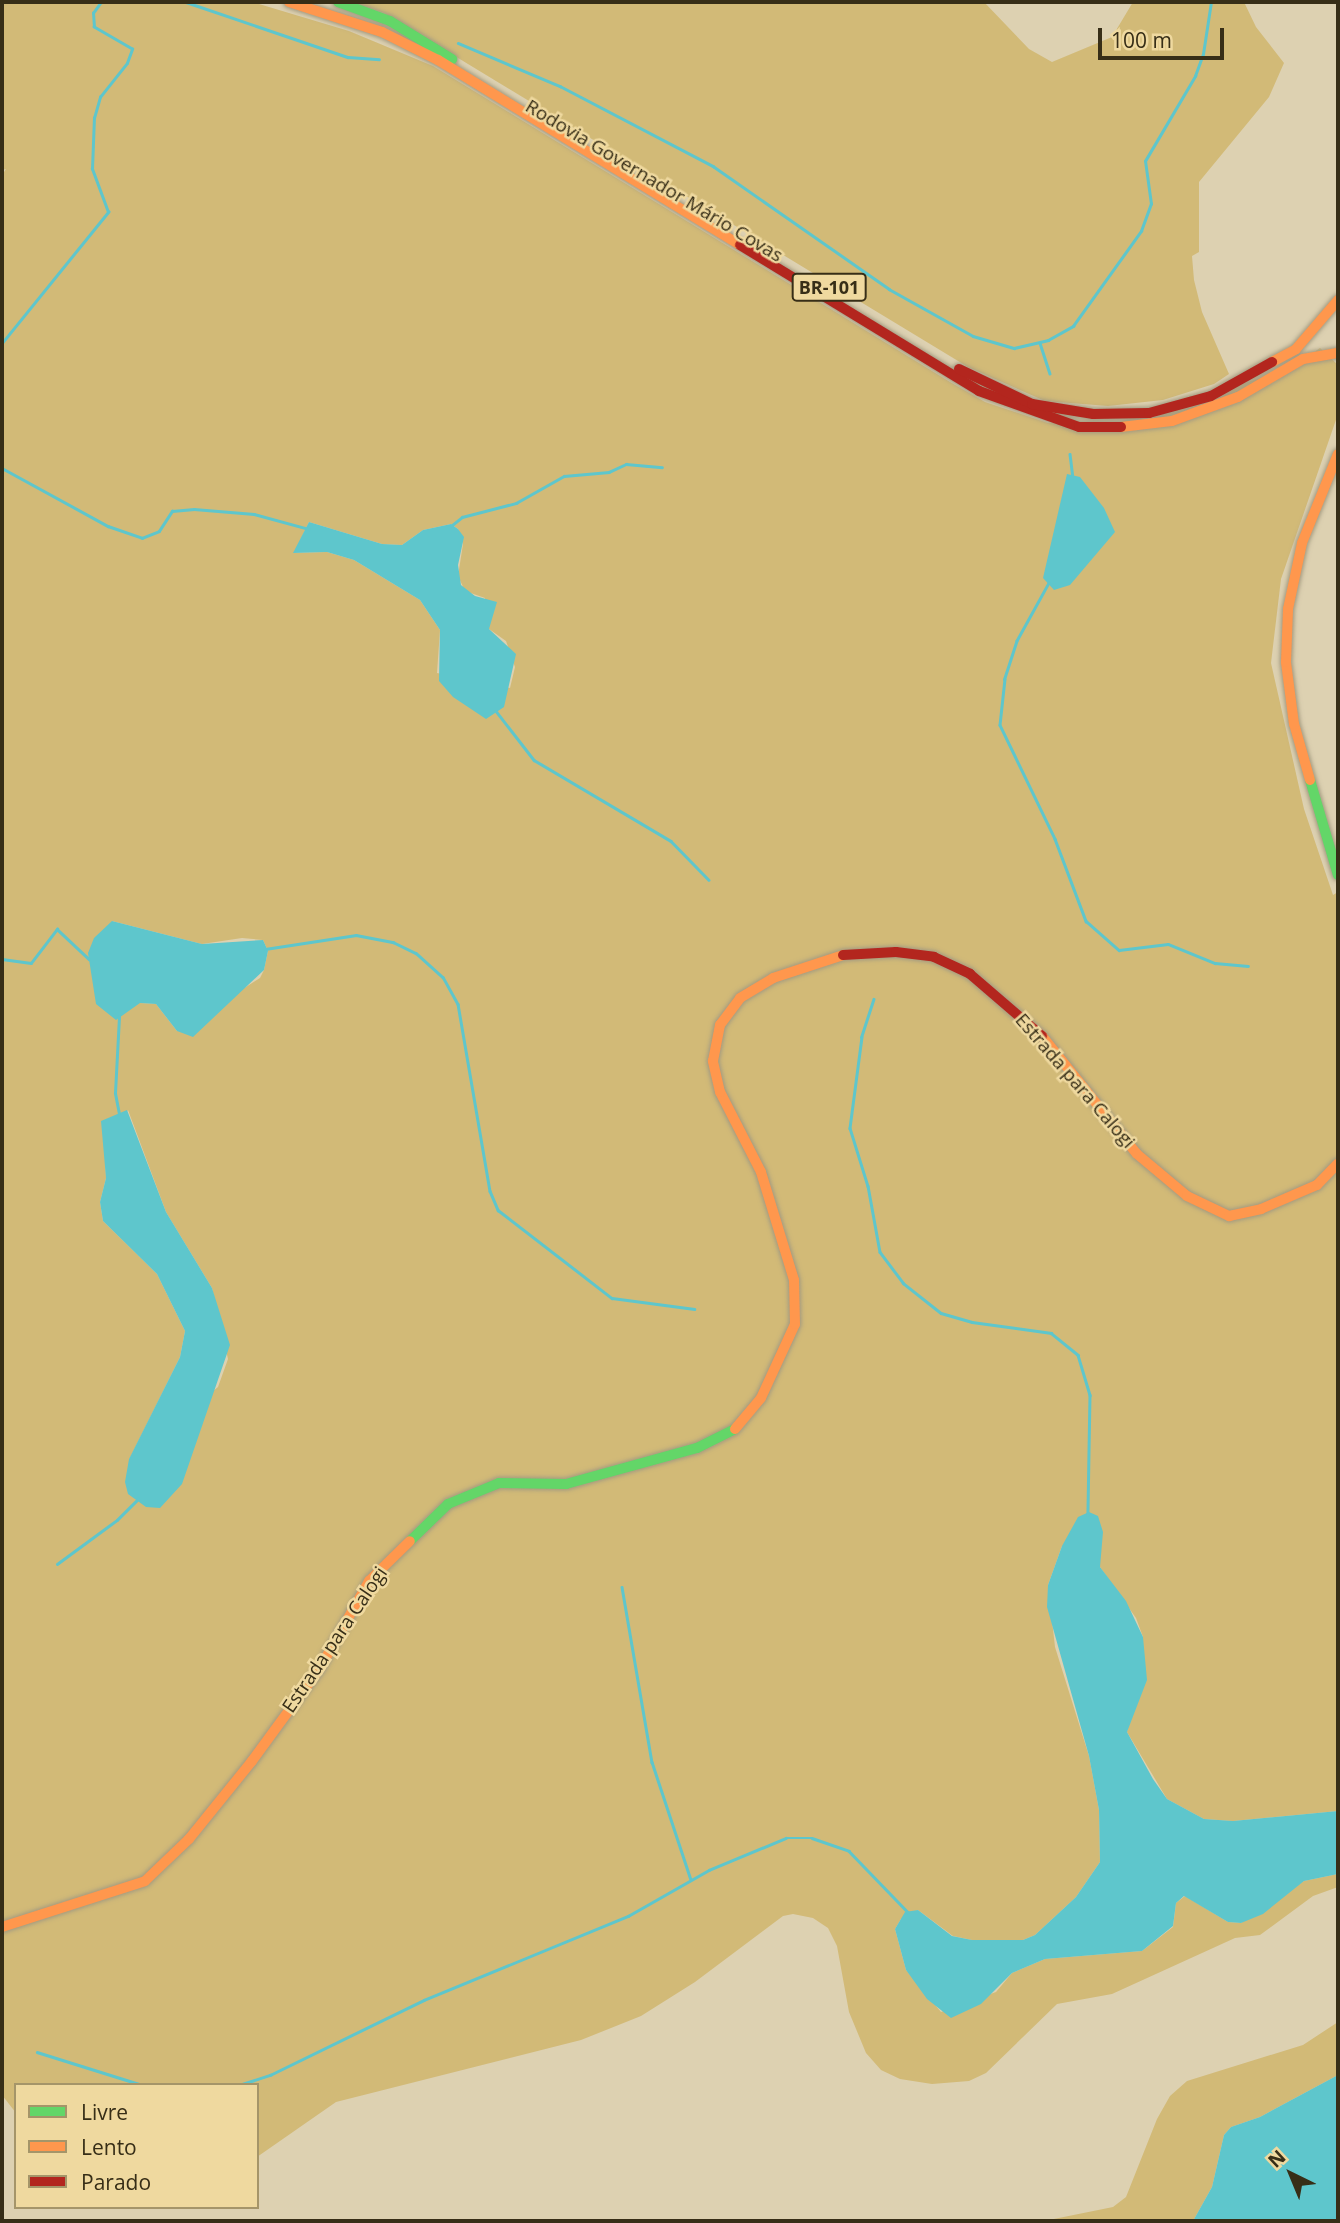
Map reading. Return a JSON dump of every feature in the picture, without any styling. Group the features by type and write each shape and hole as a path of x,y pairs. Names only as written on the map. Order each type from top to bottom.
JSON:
{"main road":[{"name":"Rodovia Governador Mário Covas","path":"289,2 382,32 438,60 978,391 1026,411 1079,427 1134,427 1172,421 1238,397 1303,359 1338,353"},
{"name":"Rodovia Governador Mário Covas","path":"338,2 400,27 936,355 1032,404 1114,415 1183,406 1240,383 1296,349 1338,300"},
{"path":"1338,454 1302,543 1288,609 1286,662 1294,724 1338,875"},
{"name":"Estrada para Calogi","path":"2,1927 145,1881 189,1839 252,1761 320,1668 369,1581 448,1504 499,1483 566,1483 697,1448 734,1429 761,1398 795,1324 794,1280 761,1172 720,1092 713,1061 720,1025 740,998 773,978 843,955 896,952 934,957 970,974 1038,1032 1138,1154 1187,1196 1229,1216 1261,1209 1317,1185 1338,1163"}],"shaded area":[{"path":"2,2 252,2 349,31 433,66 985,402 1048,423 1106,426 1290,369 1320,348 1338,365 1338,414 1281,579 1271,663 1304,809 1333,895 1338,892 1338,1811 1233,1821 1204,1819 1167,1799 1127,1732 1143,1637 1136,1618 1100,1567 1062,1546 1048,1585 1055,1647 1089,1756 1099,1810 1100,1862 1076,1897 1035,1935 1023,1940 972,1940 953,1936 918,1910 901,1919 895,1929 906,1970 941,2012 996,1992 1012,1973 1045,1959 1142,1951 1173,1927 1176,1903 1185,1896 1228,1922 1241,1923 1304,1881 1338,1874 1338,1887 1313,1896 1260,1935 1235,1938 1112,1994 1057,2004 986,2073 969,2081 932,2084 900,2079 881,2070 866,2053 849,2012 837,1946 828,1928 813,1918 793,1914 783,1916 695,1982 641,2016 581,2040 336,2102 259,2156 259,2083 14,2083 14,2110 2,2095 2,175 6,169 2,170","holes":["309,522 382,544 402,545 423,530 451,524 458,529 463,544 458,576 465,591 485,598 489,629 506,641 515,667 510,688 437,673 440,630 420,600 354,560 327,552 294,553","112,921 202,944 242,938 263,940 268,951 264,970 260,978 177,1031 156,1004 140,1003","128,1110 166,1212 212,1288 228,1359 218,1387 129,1460 180,1357 185,1331 157,1274 103,1221 100,1202 106,1178 105,1153"]},
{"path":"352,2 984,2 1029,49 1052,62 1112,37 1133,2 1244,2 1256,27 1284,63 1269,97 1199,182 1199,252 1192,256 1194,280 1202,312 1229,374 1214,384 1163,400 1108,406 1045,401 968,367 384,13"},
{"path":"1338,2022 1338,2075 1260,2117 1231,2127 1224,2135 1212,2187 1193,2221 1044,2221 1113,2207 1126,2197 1157,2119 1170,2096 1187,2081 1303,2045"}],"water":[{"path":"1067,474 1080,477 1104,508 1115,532 1070,585 1054,590 1043,578"},
{"path":"309,522 382,544 402,545 423,530 451,524 458,529 464,537 458,565 461,585 475,596 497,602 489,629 516,654 504,707 486,719 453,697 439,681 440,630 420,600 354,560 327,552 293,553"},
{"path":"112,921 202,944 263,940 268,951 264,970 193,1037 177,1031 156,1004 140,1003 116,1020 96,1004 88,953 94,938"},
{"path":"127,1110 166,1212 212,1288 230,1345 182,1484 160,1508 146,1507 128,1494 125,1482 129,1459 180,1357 185,1331 157,1274 103,1221 100,1202 106,1178 101,1121"},
{"path":"1089,1512 1098,1516 1103,1532 1100,1567 1126,1601 1143,1637 1147,1680 1127,1732 1153,1779 1167,1799 1204,1819 1233,1821 1338,1811 1338,1874 1304,1881 1263,1914 1241,1923 1228,1922 1184,1896 1176,1903 1173,1926 1142,1951 1045,1959 1012,1973 981,2004 951,2018 927,1999 906,1970 895,1929 905,1912 918,1910 952,1936 972,1940 1023,1940 1035,1935 1076,1897 1100,1862 1099,1810 1089,1756 1047,1607 1048,1585 1062,1546 1078,1517"},
{"path":"1338,2075 1338,2221 1193,2221 1212,2187 1224,2135 1231,2127 1260,2117"}],"waterway":[{"path":"2,343 108,212 92,169 94,118 100,97 127,63 132,49 94,27 93,13 101,2"},
{"path":"186,2 348,57 379,59"},
{"path":"458,43 560,86 713,166 889,289 973,336 1014,348 1048,340 1073,326 1141,231 1151,204 1145,161 1195,76 1203,54 1211,2"},
{"path":"1040,343 1050,373"},
{"path":"1070,454 1073,478"},
{"path":"451,526 462,517 516,503 564,476 609,472 626,464 662,467"},
{"path":"2,468 108,526 142,538 159,531 172,511 194,509 254,514 309,529"},
{"path":"1049,583 1017,641 1005,679 1000,725 1055,839 1086,921 1119,950 1168,944 1215,963 1248,966"},
{"path":"496,711 534,760 671,841 709,880"},
{"path":"2,959 31,963 57,929 89,959"},
{"path":"265,949 356,935 393,942 416,953 443,977 458,1004 490,1191 498,1210 612,1298 694,1309"},
{"path":"874,999 862,1037 850,1128 868,1186 880,1252 903,1283 941,1313 972,1322 1051,1333 1078,1355 1090,1395 1088,1515"},
{"path":"119,1017 115,1093 119,1114"},
{"path":"57,1564 117,1520 138,1499"},
{"path":"622,1587 652,1762 691,1880"},
{"path":"245,2083 270,2075 424,2000 628,1916 709,1870 786,1838 812,1838 849,1851 908,1912"},
{"path":"37,2052 136,2083"}],"traffic: fast":[{"path":"338,2 390,21 452,59"},
{"path":"1310,780 1338,875"},
{"path":"410,1541 448,1504 499,1483 566,1484 697,1448 735,1429"}],"traffic: slow":[{"path":"289,2 382,32 438,60 740,245"},
{"path":"1272,362 1296,349 1338,300"},
{"path":"1121,427 1172,421 1238,397 1303,359 1338,353"},
{"path":"1310,780 1294,724 1286,662 1288,609 1302,543 1338,454"},
{"path":"735,1429 761,1398 795,1324 794,1280 761,1172 720,1092 713,1061 720,1025 740,998 773,978 843,955"},
{"path":"1042,1036 1137,1154 1187,1196 1229,1216 1261,1209 1317,1185 1338,1163"},
{"path":"2,1927 145,1881 189,1839 252,1761 320,1668 369,1581 410,1541"}],"traffic: jam":[{"path":"740,245 979,391 1079,427 1121,427"},
{"path":"959,369 1032,404 1093,414 1149,413 1211,396 1272,362"},
{"path":"843,955 896,952 934,957 970,974 1042,1036"}]}
